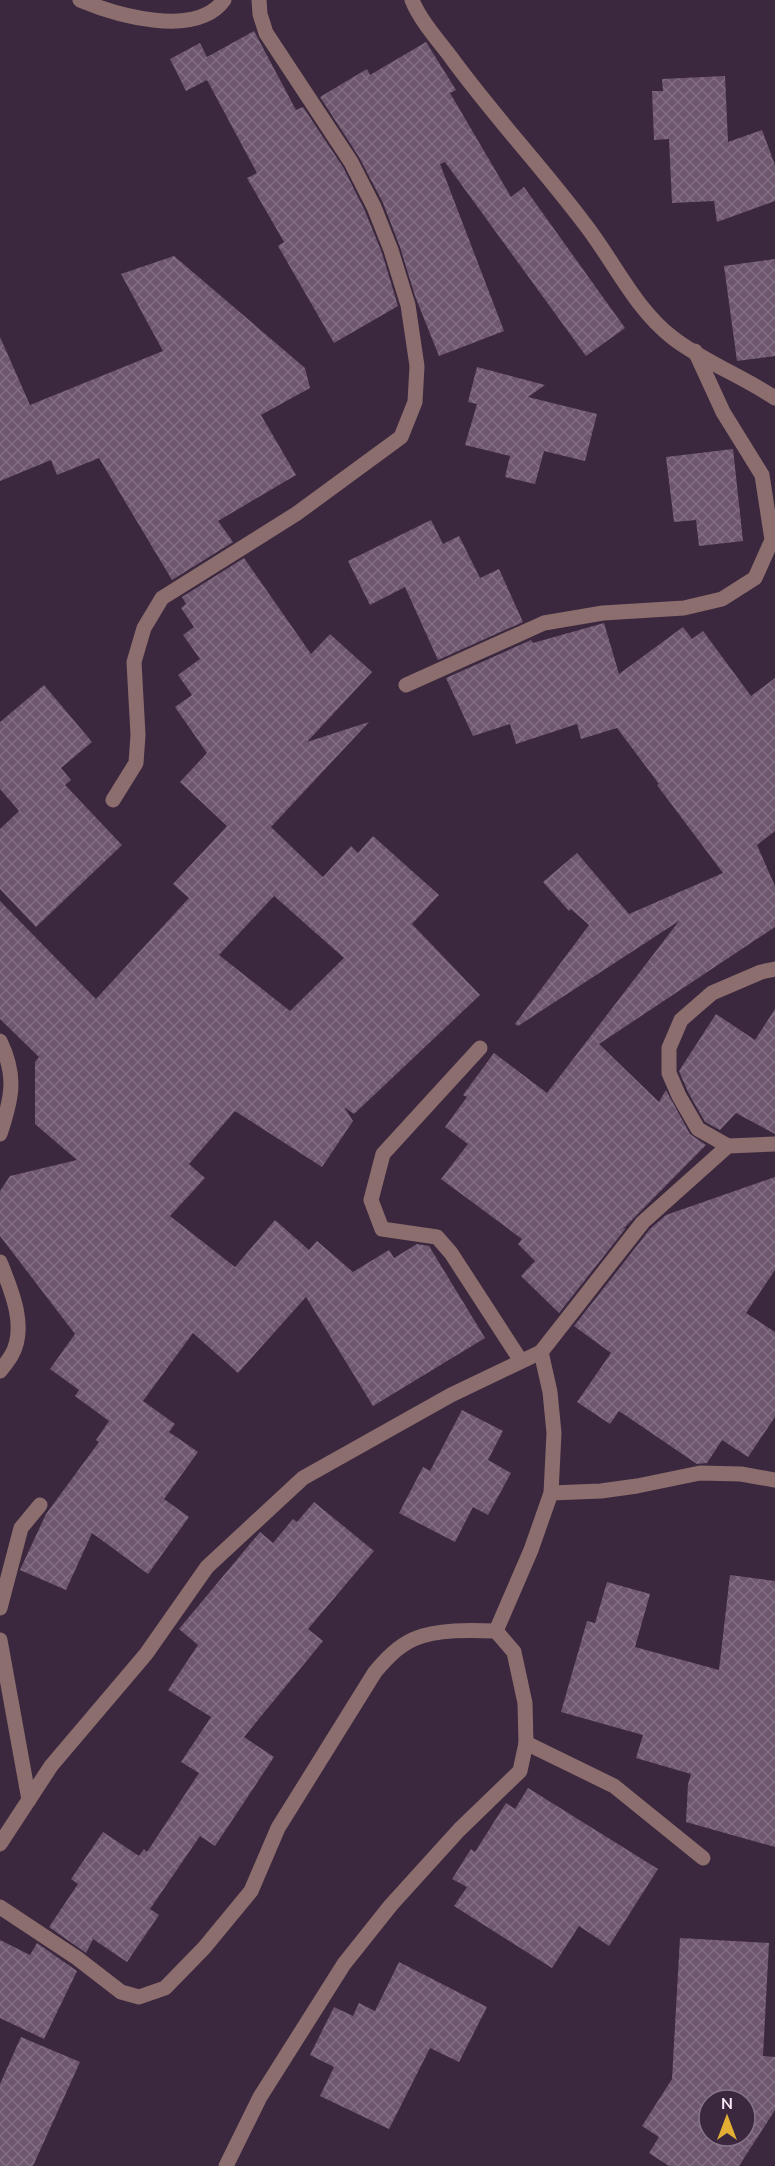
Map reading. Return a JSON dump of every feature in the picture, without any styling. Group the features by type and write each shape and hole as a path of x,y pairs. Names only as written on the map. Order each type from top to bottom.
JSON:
{"street":[{"path":"80,0 96,7 138,18 179,21 201,18 224,0"},
{"path":"113,800 135,763 138,735 134,662 144,628 162,598 296,514 401,437 415,402 417,366 408,305 391,250 374,207 351,162 266,33 260,14 259,0"},
{"path":"412,0 436,38 482,99 596,237 629,290 673,337 775,398"},
{"path":"406,685 544,623 603,613 684,608 722,599 755,578 772,540 762,475 723,412 695,351"},
{"path":"775,969 761,972 712,993 681,1020 669,1048 669,1073 679,1096 698,1128 728,1146 775,1144"},
{"path":"0,1041 9,1060 12,1086 7,1114 0,1134"},
{"path":"480,1048 383,1154 371,1200 382,1229 437,1237 451,1252 521,1361"},
{"path":"0,1844 51,1766 146,1654 207,1567 303,1478 451,1395 541,1352 643,1222 728,1146"},
{"path":"0,1262 12,1290 19,1324 13,1355 0,1371"},
{"path":"496,1631 531,1550 551,1493 554,1433 550,1392 541,1352"},
{"path":"551,1493 601,1491 700,1473 741,1474 775,1480"},
{"path":"0,1608 21,1528 40,1505"},
{"path":"0,1907 77,1958 121,1992 139,1997 165,1988 204,1948 251,1891 278,1828 375,1672 391,1653 414,1639 425,1636 459,1629 496,1631 514,1653 525,1703 526,1743 520,1771 467,1822 391,1905 344,1964 260,2097 226,2166"},
{"path":"0,1640 29,1800"},
{"path":"526,1743 614,1786 703,1858"}],"building":[{"path":"254,31 296,110 303,107 343,167 365,211 382,253 398,306 334,343 278,246 284,242 247,178 257,173 207,80 186,91 170,59 200,43 207,57"},
{"path":"426,42 456,90 450,93 511,197 524,187 625,328 586,356 445,162 440,164 504,331 439,356 415,296 383,203 359,157 320,97 367,69 370,75"},
{"path":"725,76 728,142 762,130 775,165 775,201 717,222 714,201 672,203 669,139 654,140 652,91 663,91 662,79"},
{"path":"174,256 305,368 310,388 261,415 296,475 218,521 233,542 172,580 99,458 57,475 51,460 0,481 0,337 30,405 163,351 121,274"},
{"path":"775,259 775,356 737,361 724,266"},
{"path":"477,367 545,385 528,397 597,414 585,461 544,451 535,484 505,477 510,456 465,445 477,404 468,402"},
{"path":"733,449 743,541 699,546 696,520 674,522 666,457"},
{"path":"431,520 443,544 459,536 480,578 499,569 523,622 438,660 405,587 370,605 348,561"},
{"path":"244,558 311,654 330,634 372,672 307,742 369,722 271,827 323,877 351,846 358,853 373,836 439,895 412,924 480,995 354,1114 344,1107 353,1121 322,1167 235,1111 189,1164 205,1178 170,1216 235,1267 275,1220 309,1250 317,1241 353,1272 389,1250 394,1258 417,1244 429,1246 485,1338 373,1406 306,1297 238,1373 193,1333 143,1401 175,1424 169,1432 198,1452 164,1499 189,1517 148,1574 92,1533 66,1590 20,1570 46,1514 99,1442 96,1440 109,1421 75,1396 79,1390 50,1369 75,1334 0,1236 0,1191 10,1176 77,1160 35,1124 35,1062 39,1057 0,1019 0,901 96,999 189,898 173,884 227,826 180,782 207,753 175,707 192,695 178,675 200,659 183,635 194,627 181,608 186,604 182,597","holes":["274,896 344,958 290,1011 219,955"]},
{"path":"604,623 619,674 683,627 692,639 703,631 751,696 775,678 775,831 757,845 775,886 775,927 599,1044 659,1102 666,1090 690,1134 706,1145 623,1229 626,1228 559,1313 521,1276 535,1261 518,1244 522,1239 441,1179 468,1144 445,1127 467,1097 463,1095 494,1053 547,1093 679,921 518,1026 515,1024 589,925 571,909 569,911 543,882 577,853 629,914 723,873 617,728 581,739 577,724 516,744 510,724 473,736 446,678 531,640 533,643"},
{"path":"44,685 92,742 61,768 71,780 65,785 122,845 36,927 0,889 0,829 19,811 0,789 0,722"},
{"path":"775,1009 775,1134 736,1113 720,1130 705,1122 679,1071 716,1014 755,1040"},
{"path":"775,1177 775,1270 746,1313 775,1332 775,1417 748,1457 722,1440 707,1463 697,1464 619,1411 610,1424 577,1402 611,1353 574,1326 650,1229 666,1215"},
{"path":"462,1410 503,1431 488,1460 511,1473 488,1515 473,1507 455,1542 399,1513 423,1467 430,1471"},
{"path":"314,1502 374,1551 308,1629 323,1641 244,1737 274,1757 215,1846 200,1836 150,1909 159,1915 127,1962 93,1939 86,1953 49,1927 78,1884 71,1879 103,1832 139,1856 144,1849 147,1852 199,1773 181,1762 211,1717 168,1690 198,1645 179,1629 260,1532 273,1543 293,1519 297,1522"},
{"path":"730,1575 775,1581 775,1847 686,1822 688,1784 691,1774 636,1758 643,1735 561,1712 587,1621 595,1623 607,1582 650,1594 635,1647 719,1670"},
{"path":"528,1788 658,1869 609,1946 579,1926 552,1968 454,1906 467,1887 452,1879 471,1849 475,1852 506,1803 515,1809"},
{"path":"680,1938 769,1943 763,2056 775,2057 775,2110 757,2138 757,2088 697,2088 697,2148 751,2148 739,2166 669,2166 649,2153 659,2137 642,2126 672,2079"},
{"path":"0,1940 30,1955 37,1943 77,1971 44,2039 0,2018"},
{"path":"399,1962 487,2007 459,2062 430,2048 389,2129 320,2096 334,2067 310,2055 334,2007 353,2016 359,2003 375,2011"},
{"path":"21,2037 80,2062 33,2166 0,2166 0,2084"}]}
